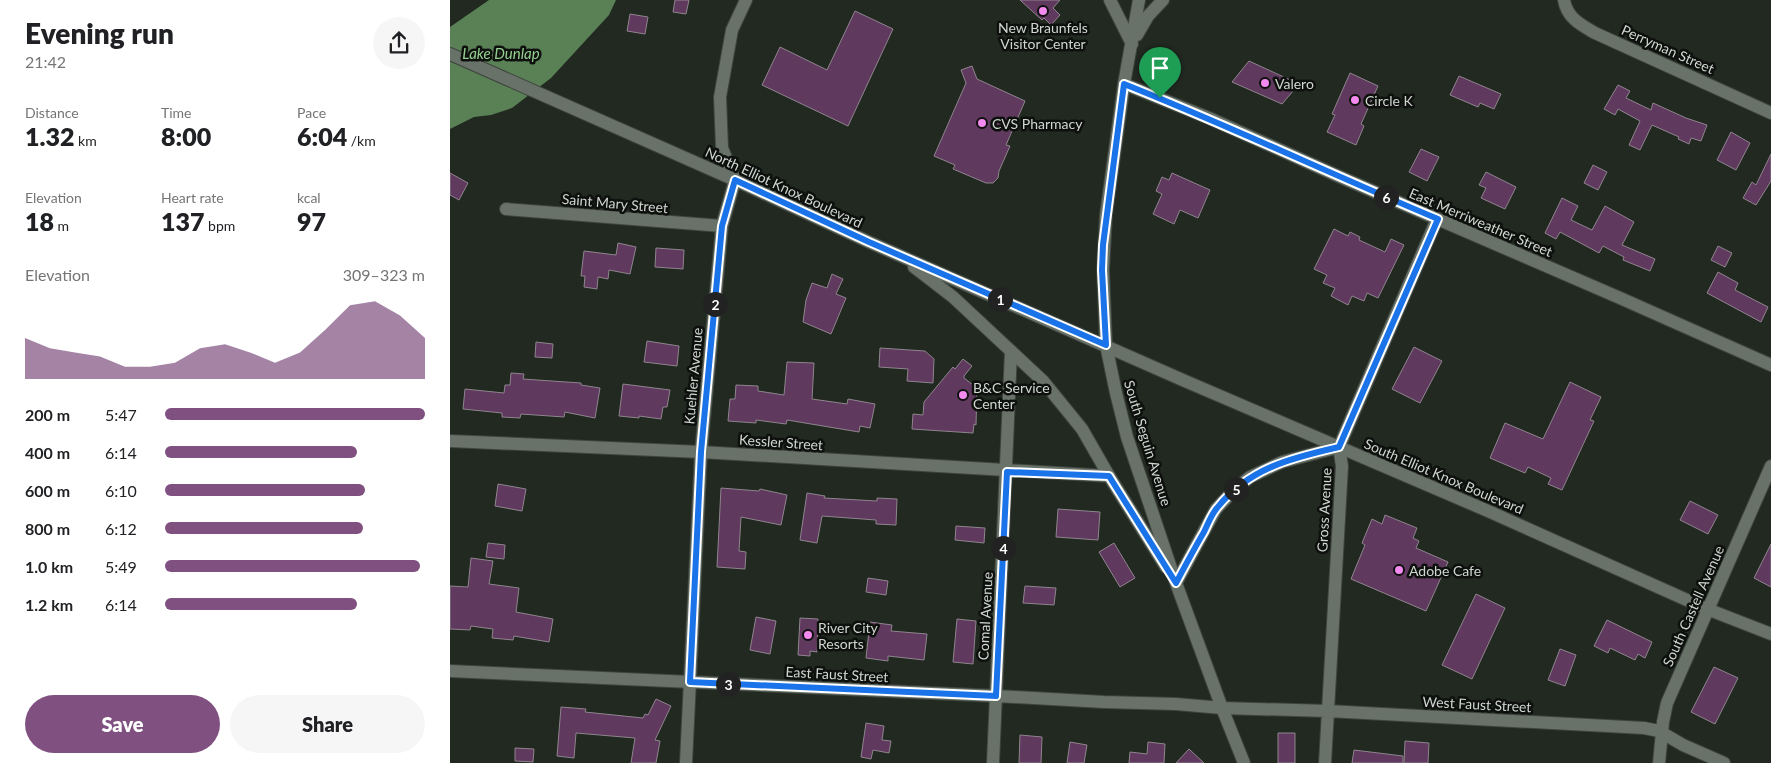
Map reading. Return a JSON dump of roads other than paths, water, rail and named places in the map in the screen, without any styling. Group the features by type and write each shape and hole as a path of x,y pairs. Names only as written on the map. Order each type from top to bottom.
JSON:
{"street":[{"path":"735,180 722,148 720,97 732,30 746,0"},
{"path":"1110,0 1132,44"},
{"name":"South Seguin Avenue","path":"1139,0 1124,84 1103,245 1102,270 1106,345 1127,437 1176,583 1244,763"},
{"path":"1132,44 1148,16 1163,0"},
{"name":"Perryman Street","path":"1564,0 1567,10 1573,19 1595,33 1771,113"},
{"name":"North Elliot Knox Boulevard","path":"450,54 735,180 898,255 1106,345"},
{"name":"East Merriweather Street","path":"1124,84 1209,118 1771,365"},
{"name":"Kuehler Avenue","path":"686,763 701,452 722,226 735,180"},
{"name":"Saint Mary Street","path":"506,209 722,226"},
{"name":"Gross Avenue","path":"1326,763 1342,466 1339,447 1438,219"},
{"path":"898,255 954,297 1042,381 1082,429 1176,583 1216,509 1235,489 1250,477 1282,462 1339,447"},
{"name":"South Elliot Knox Boulevard","path":"1106,345 1488,510 1708,609 1771,634"},
{"name":"Comal Avenue","path":"993,763 1011,351"},
{"name":"Kessler Street","path":"450,441 701,452 1007,472 1109,476"},
{"name":"South Castell Avenue","path":"1659,763 1667,703 1771,466"},
{"name":"East Faust Street","path":"450,671 1222,708"},
{"name":"West Faust Street","path":"1222,708 1328,710 1644,728 1662,733 1683,745 1724,763"}],"water":[{"name":"Lake Dunlap","path":"489,0 616,0 609,15 551,78 512,108 491,115 474,117 450,129 450,27"}],"place":[{"name":"New Braunfels Visitor Center","path":"1043,11"},
{"name":"Valero","path":"1265,83"},
{"name":"Circle K","path":"1355,100"},
{"name":"CVS Pharmacy","path":"982,123"},
{"name":"B&C Service Center","path":"963,395"},
{"name":"Adobe Cafe","path":"1399,570"},
{"name":"River City Resorts","path":"808,635"}]}
